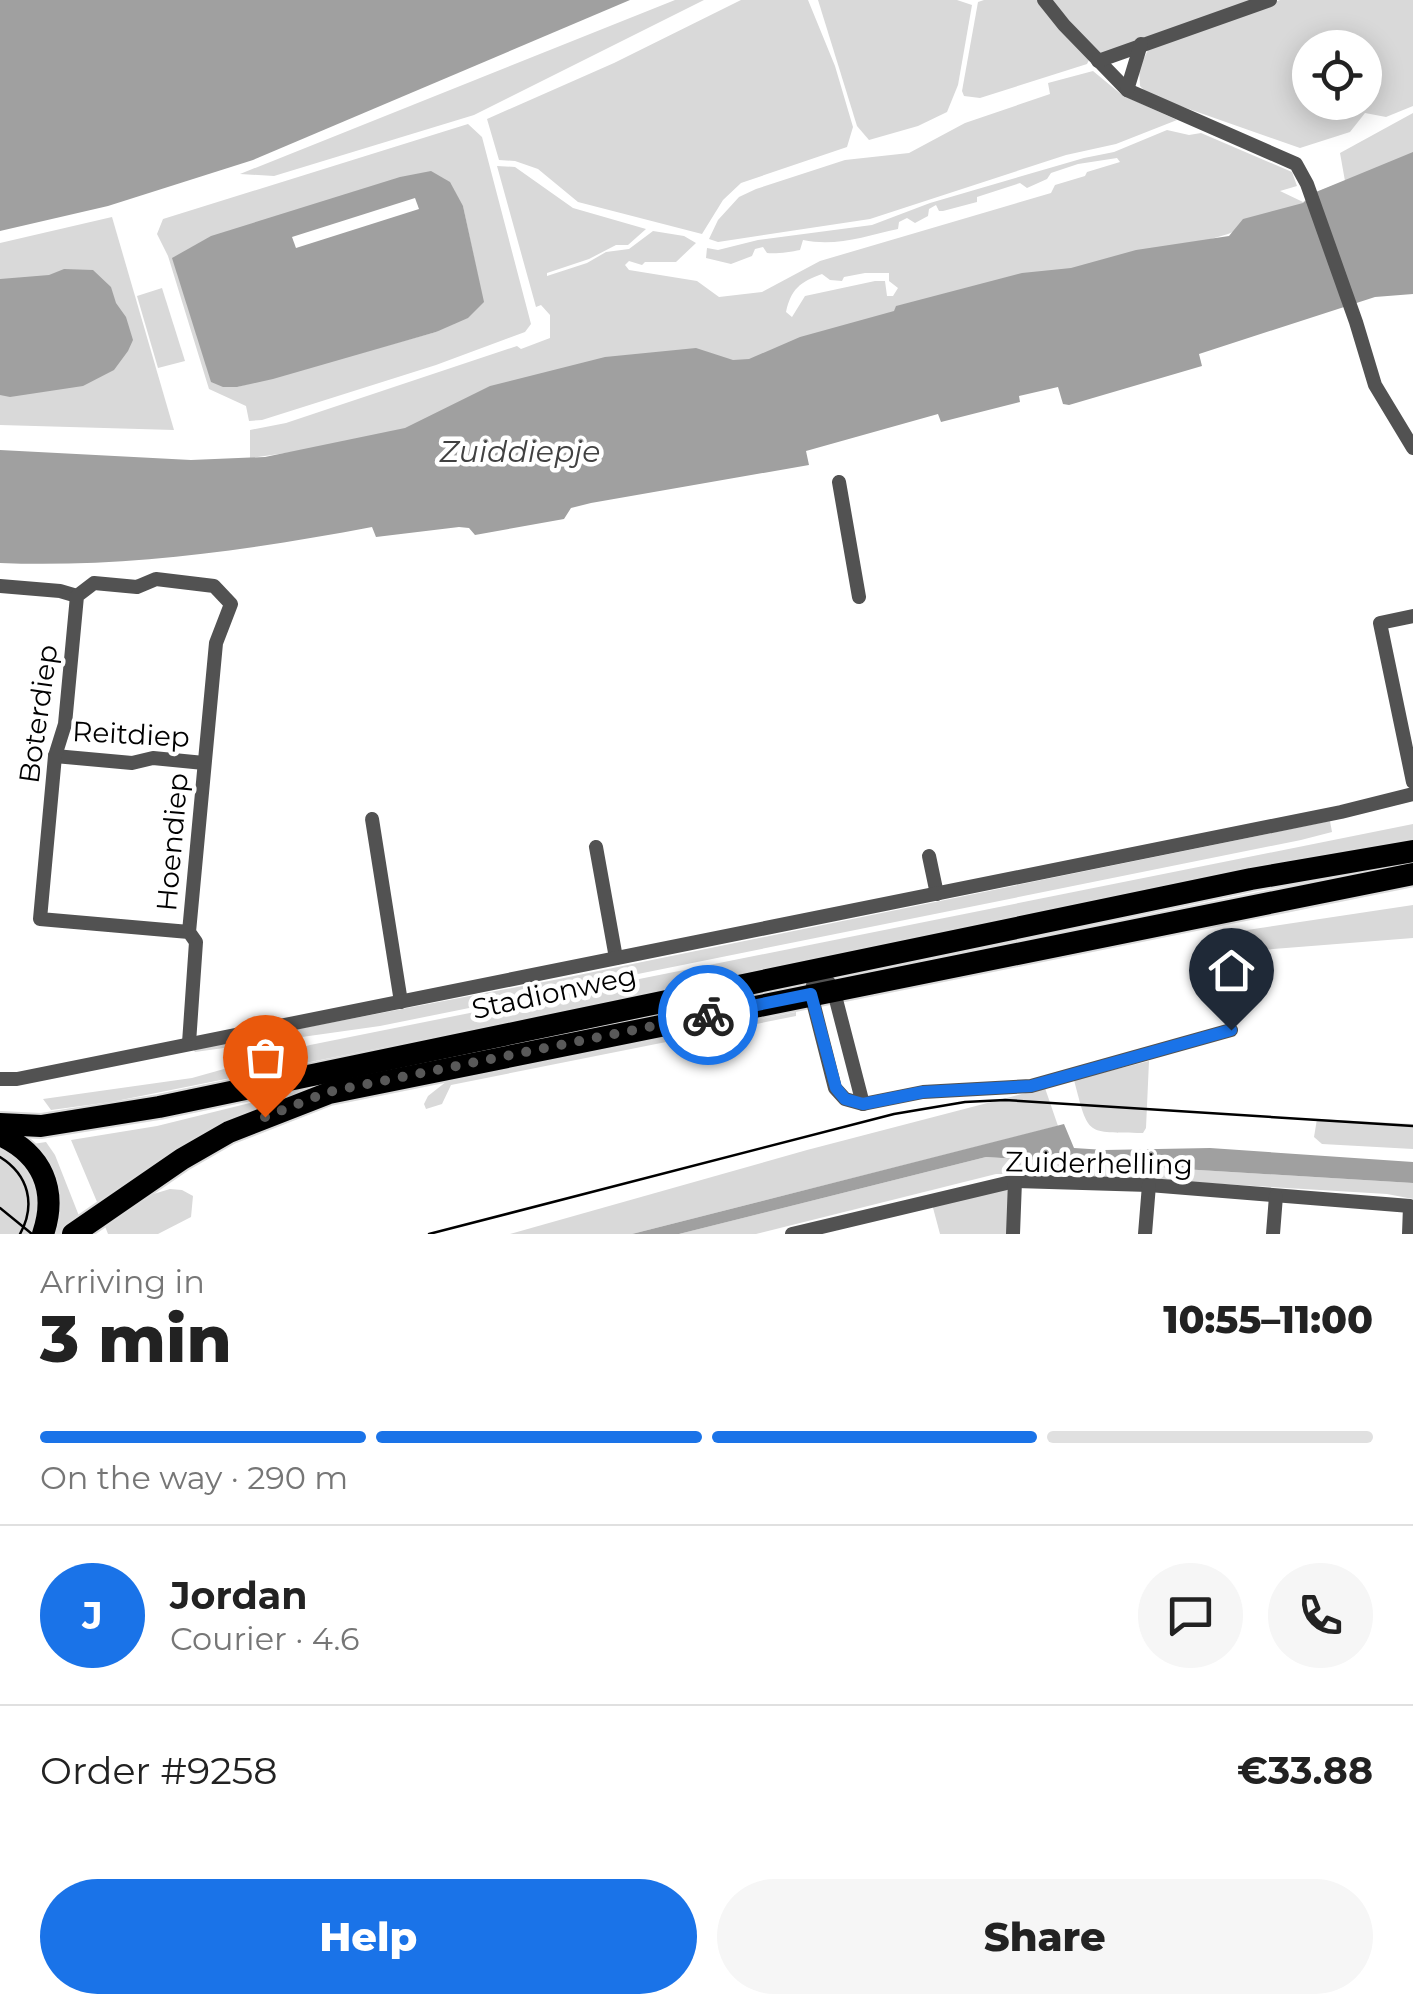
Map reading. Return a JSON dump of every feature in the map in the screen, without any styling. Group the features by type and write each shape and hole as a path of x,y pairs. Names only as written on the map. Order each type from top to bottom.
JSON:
{"main road":[{"name":"Stadionweg","path":"0,1124 40,1126 159,1107 1251,879 1413,851"},
{"name":"Stadionweg","path":"73,1234 182,1159 229,1132 300,1101 432,1070 1413,874"},
{"path":"0,1134 20,1144 42,1173 48,1207 44,1232"}],"street":[{"path":"1044,0 1128,90 1296,164 1307,184 1356,322 1374,385 1413,448"},
{"path":"1098,61 1270,0"},
{"path":"1128,90 1142,44"},
{"path":"839,482 858,597"},
{"name":"Hoendiep","path":"77,596 94,583 138,587 156,578 214,586 231,604 216,643 204,763 189,932 196,942 189,1044"},
{"path":"0,586 77,596"},
{"name":"Boterdiep","path":"77,596 65,724 55,756 40,919 189,932"},
{"path":"1413,616 1380,623 1413,782"},
{"name":"Reitdiep","path":"55,756 132,764 153,758 204,763"},
{"name":"Stadionweg","path":"0,1079 937,894 1413,794"},
{"path":"372,819 401,1002"},
{"name":"Stadionweg","path":"596,848 616,958"},
{"path":"929,856 937,894"},
{"path":"817,968 836,1088 845,1099 863,1104 923,1092 1031,1086 1231,1030"},
{"path":"822,991 863,1104"},
{"path":"1013,1234 1014,1180"},
{"name":"Zuiderhelling","path":"792,1234 830,1229 1014,1180 1149,1185 1410,1206 1409,1234"},
{"path":"1145,1234 1149,1185"},
{"path":"1273,1234 1276,1196"}],"shaded area":[{"path":"675,0 704,0 474,115 274,176 240,174"},
{"path":"741,0 808,0 835,66 853,127 847,147 741,183 723,200 702,234 578,202 538,169 499,160 487,119 614,63"},
{"path":"818,0 957,0 972,5 958,85 947,112 918,126 869,140 857,126"},
{"path":"1039,0 1090,58 1087,64 980,98 964,96 978,2"},
{"path":"1051,0 1260,0 1100,55"},
{"path":"1280,0 1413,0 1413,106 1386,117 1382,116 1382,30 1292,30 1292,120 1359,120 1350,132 1300,148 1149,95 1140,86 1139,68 1149,48"},
{"path":"1093,71 1122,95 1177,120 1116,144 1066,155 870,219 718,242 709,239 718,220 739,197 756,189 845,160 909,153 965,123 1050,94 1048,83"},
{"path":"1413,113 1413,159 1228,234 1123,265 749,360 463,428 250,458 250,430 286,423 550,338 550,315 541,305 536,307 497,166 515,167 573,208 646,229 628,245 616,245 547,276 587,263 606,252 629,249 653,231 684,236 696,243 676,262 642,265 629,261 625,265 629,270 697,281 719,297 762,292 820,261 1051,193 1055,185 1120,162 1117,158 1078,164 1051,173 1027,188 1020,183 977,197 977,202 943,211 936,205 929,209 928,216 915,223 907,218 899,222 898,229 863,237 827,242 803,240 800,250 784,253 767,253 763,247 731,264 706,258 707,248 718,250 758,240 872,225 930,203 1114,152 1167,130 1189,135 1201,133 1292,172 1297,186 1280,191 1303,202 1316,192 1345,181 1340,153","holes":["865,273 889,273 889,281 898,288 893,296 887,296 885,281 875,281 805,296 792,317 786,312 798,287 822,274 830,280 842,281 844,277"]},
{"path":"468,124 482,137 531,324 525,332 436,365 249,421 246,406 209,389 168,256 157,234 163,219","holes":["463,206 483,301 436,332 237,387"]},
{"path":"112,217 174,430 0,425 0,243"},
{"path":"162,288 185,361 158,368 137,296"},
{"path":"1330,821 1332,832 1301,840 380,1026 195,1052 193,1049 559,979"},
{"path":"1413,824 1413,841 111,1102 51,1110 43,1099 192,1078 310,1045"},
{"path":"1413,905 1413,938 1223,953 1221,934"},
{"path":"796,1012 796,1016 451,1085 442,1104 426,1109 424,1104 428,1096 456,1074 567,1050 603,1050"},
{"path":"1149,1061 1143,1133 1092,1128 1074,1080"},
{"path":"327,1084 100,1209 71,1140 157,1126"},
{"path":"1045,1088 1058,1126 632,1234 510,1234 807,1150"},
{"path":"1317,1119 1413,1124 1413,1149 1322,1144 1314,1137"},
{"path":"46,1142 81,1221 61,1234 54,1234 33,1144"},
{"path":"0,1144 22,1161 36,1184 40,1206 33,1234 0,1234"},
{"path":"986,1157 1413,1183 1413,1199 1387,1194 1056,1174 996,1174 756,1234 679,1234"},
{"path":"1010,1188 1010,1234 940,1234 932,1204"},
{"path":"170,1189 193,1196 191,1217 158,1234 108,1234 103,1221 150,1195"}],"water":[{"path":"0,0 630,0 253,160 108,206 0,231"},
{"name":"Zuiddiepje","path":"1413,152 1413,294 1375,297 1199,354 1202,366 1069,405 1063,404 1058,387 1019,396 1020,402 941,422 938,414 806,451 809,465 591,503 571,508 564,519 475,535 469,528 459,527 376,537 372,527 187,556 93,563 0,563 0,450 191,460 265,457 405,428 490,386 605,357 696,348 733,360 749,359 800,337 894,311 896,306 1022,273 1071,268 1136,250 1229,236 1243,219 1303,203 1316,192"},
{"path":"431,171 450,182 463,206 484,302 468,318 436,332 273,379 237,387 211,382 172,258 211,236 400,177"},
{"path":"64,269 93,270 111,287 133,340 128,351 114,370 83,386 10,397 0,395 0,279 49,275"},
{"path":"1064,1124 1074,1148 1210,1148 1413,1162 1413,1183 986,1157 679,1234 632,1234"}],"pier":[{"path":"415,198 419,209 296,248 292,237"}],"tram line":[{"path":"429,1234 894,1114 965,1102 1005,1100 1413,1126"},
{"path":"0,1157 18,1173 27,1191 28,1212 20,1234"},
{"path":"0,1208 32,1234"}],"way so far":[{"path":"265,1117 328,1092 708,1015"}],"route":[{"path":"708,1015 811,994 838,1093 863,1104 923,1092 1031,1086 1231,1030"}]}
